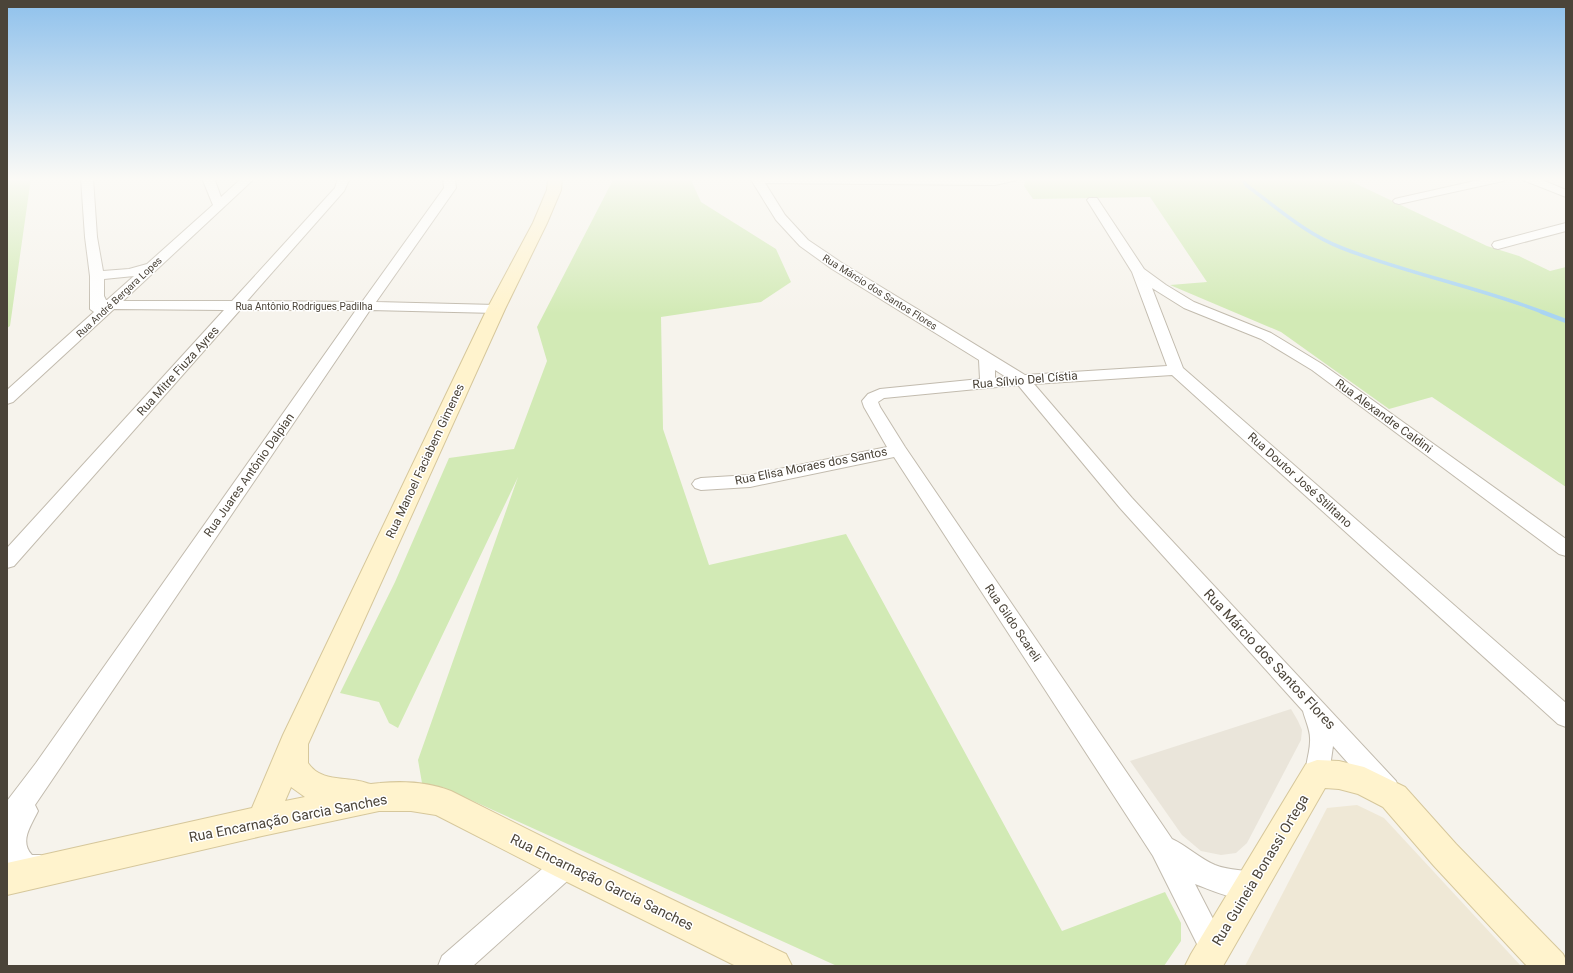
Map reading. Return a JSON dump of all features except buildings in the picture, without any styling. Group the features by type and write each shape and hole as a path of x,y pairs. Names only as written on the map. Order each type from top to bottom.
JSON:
{"street":[{"path":"90,223 97,276 98,297 98,306 93,321"},
{"name":"Rua André Bergara Lopes","path":"7,399 200,223"},
{"name":"Rua Mitre Fiuza Ayres","path":"7,561 310,223"},
{"name":"Rua Juares Antônio Dalpian","path":"50,869 26,868 14,855 9,836 45,771 366,306 425,223"},
{"name":"Rua Manoel Faciabem Gimenes","path":"262,821 293,744 496,309 540,223"},
{"name":"Rua Márcio dos Santos Flores","path":"786,223 804,243 837,266 1022,380 1126,503 1312,705 1445,855 1551,966"},
{"name":"Rua Doutor José Stilitano","path":"1108,223 1138,272 1176,370 1566,717"},
{"path":"1498,245 1566,227"},
{"path":"97,276 130,273 153,266"},
{"name":"Rua Alexandre Caldini","path":"1138,272 1161,288 1189,304 1266,336 1291,350 1323,371 1566,549"},
{"path":"98,297 101,303 111,305"},
{"path":"1153,310 1189,304"},
{"name":"Rua Antônio Rodrigues Padilha","path":"111,305 366,306 496,309"},
{"path":"986,358 988,383"},
{"name":"Rua Sílvio Del Cístia","path":"874,397 880,394 988,383 1176,370"},
{"name":"Rua Gildo Scareli","path":"874,397 870,401 872,407 898,450 1162,847 1209,957"},
{"name":"Rua Elisa Moraes dos Santos","path":"701,484 750,481 898,450"},
{"name":"Rua Guineia Bonassi Ortega","path":"1209,957 1250,885 1317,774 1321,754 1322,737 1312,705"},
{"name":"Rua Manoel Faciabem Gimenes","path":"293,744 292,759 294,767 301,778 314,787 333,792 379,797"},
{"path":"1317,774 1339,775 1364,781 1394,797"},
{"name":"Rua Encarnação Garcia Sanches","path":"7,878 262,821 379,797 411,797 440,801 566,865 774,966"},
{"name":"Rua Gildo Scareli","path":"1162,847 1192,868 1218,881 1234,885 1250,885"},
{"path":"452,966 566,865"}],"shaded area":[{"path":"1291,709 1302,730 1301,740 1247,843 1236,853 1221,855 1201,851 1182,835 1130,761"},
{"path":"1357,805 1384,818 1521,966 1245,966 1327,808"}],"green space":[{"path":"7,223 25,223 10,326 7,328"},
{"path":"591,223 735,223 776,249 791,282 761,302 661,317 663,429 709,565 846,534 1062,931 1165,892 1181,923 1181,941 1164,966 837,966 442,787 422,783 418,760 518,477 398,728 389,723 379,702 340,693 395,582 449,458 514,449 547,361 537,327"},
{"path":"1168,223 1439,223 1487,246 1519,256 1550,271 1566,267 1566,487 1432,397 1389,409 1281,332 1170,285 1207,282"}],"waterway":[{"path":"1298,223 1316,236 1342,248 1545,313"},
{"path":"1542,312 1566,321"}]}
